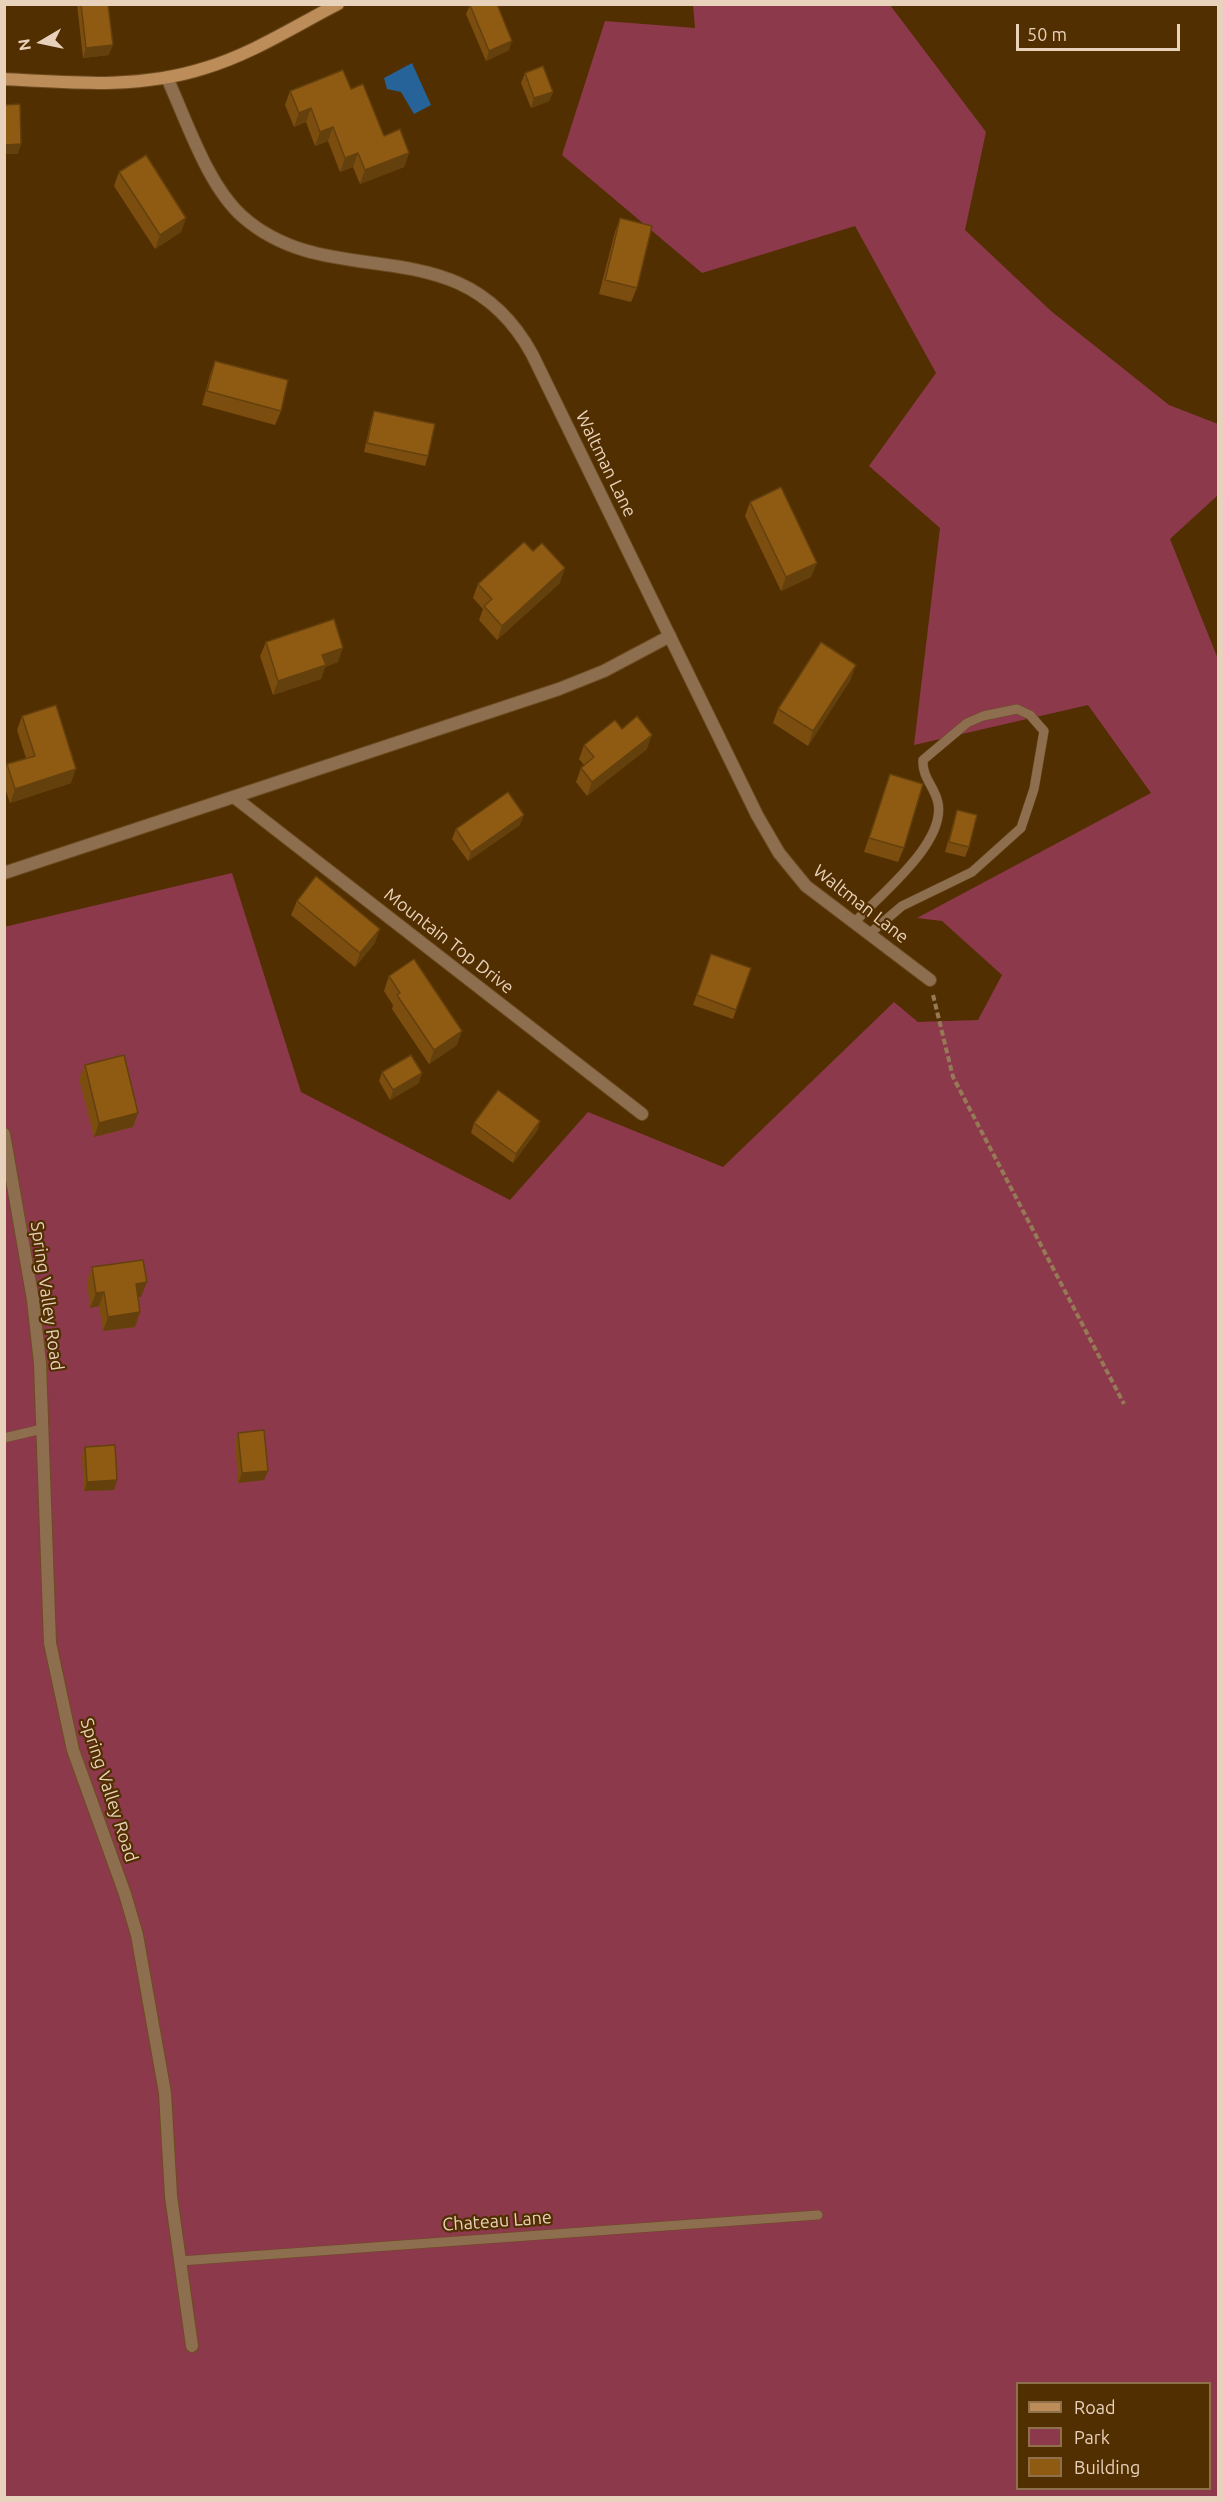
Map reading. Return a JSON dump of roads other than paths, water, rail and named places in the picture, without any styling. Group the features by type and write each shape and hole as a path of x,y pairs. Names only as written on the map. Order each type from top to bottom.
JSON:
{"main road":[{"path":"4,79 102,83 166,78 221,62 338,4"}],"street":[{"name":"Waltman Lane","path":"166,78 221,191 237,211 261,230 313,252 442,275 484,298 508,319 532,354 757,815 779,853 806,886 930,980"},
{"path":"4,873 559,689 604,671 670,636"},
{"name":"Mountain Top Drive","path":"234,797 642,1114"},
{"name":"Spring Valley Road","path":"4,1134 36,1320 50,1643 73,1750 125,1894 137,1935 165,2093 171,2196 192,2346"}],"lane":[{"path":"854,923 877,897 905,873 928,842 936,822 938,803 922,771 923,760 968,723 1017,710 1030,715 1044,730 1044,746 1034,789 1021,828 972,872 902,906 869,934"},
{"path":"4,1438 42,1429"},
{"name":"Chateau Lane","path":"180,2261 818,2215"}],"water":[{"path":"412,63 431,105 414,114 401,92 387,89 384,78"}]}
